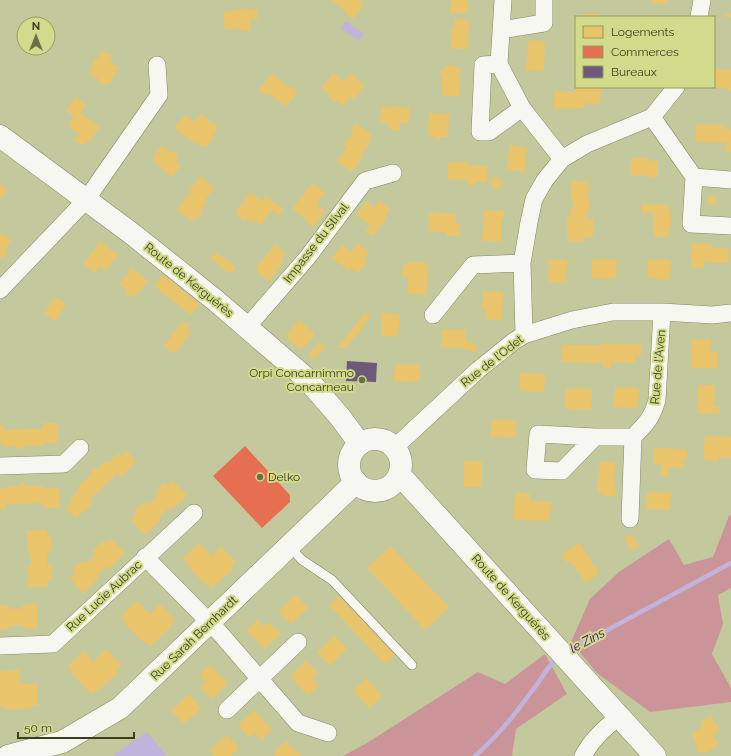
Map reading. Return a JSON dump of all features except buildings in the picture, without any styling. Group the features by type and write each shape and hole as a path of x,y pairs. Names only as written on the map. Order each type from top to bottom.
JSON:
{"street":[{"path":"503,0 502,30 498,64 522,108 562,159"},
{"path":"502,30 544,22 544,0"},
{"path":"699,16 702,0"},
{"path":"498,64 483,66 480,132 489,132 522,108"},
{"path":"0,290 86,200 159,95 157,65"},
{"path":"524,335 522,263 534,199 545,180 562,159 587,144 652,117 675,88"},
{"path":"652,117 694,178 692,224 731,226"},
{"name":"Route de Kerguérès","path":"0,136 131,233 307,379 328,401 360,444"},
{"name":"Impasse du Stival","path":"247,328 307,258 365,181 393,173"},
{"path":"694,178 731,180"},
{"path":"433,315 473,265 522,263"},
{"name":"Rue de l'Odet","path":"394,448 478,370 524,335 572,320 613,312 662,312 712,315 731,314"},
{"name":"Rue de l'Aven","path":"633,437 647,424 654,413 657,400 662,312"},
{"path":"595,437 633,437 630,519"},
{"path":"367,440 382,440 389,443 394,448 401,460 401,468 395,482 388,488 380,491 371,491 362,488 351,475 349,462 354,450 367,440"},
{"path":"0,466 64,464 80,448"},
{"name":"Route de Kerguérès","path":"399,474 654,756"},
{"name":"Rue Sarah Bernhardt","path":"8,756 62,742 120,708 356,482"},
{"name":"Rue Lucie Aubrac","path":"0,646 53,644 194,513"},
{"path":"145,557 218,631 298,723 328,733"},
{"path":"228,710 259,678 298,642"},
{"path":"583,756 597,735 619,717"}],"lane":[{"path":"289,546 302,560 332,580 412,665"}],"shaded area":[{"path":"346,21 364,34 359,41 341,28"},
{"path":"731,515 731,588 718,595 723,624 712,654 731,688 731,702 650,712 597,673 571,642 590,599 619,572 669,539 684,565 713,557 729,516"},
{"path":"545,654 567,694 516,729 512,756 343,756 367,743 478,672 505,684"},
{"path":"147,732 167,756 112,756"}],"waterway":[{"name":"le Zins","path":"567,650 602,633 731,563"},
{"name":"le Zins","path":"475,756 505,725 558,657"}],"place":[{"name":"Orpi Concarnimmo Concarneau","path":"362,380"},
{"name":"Delko","path":"260,477"}]}
